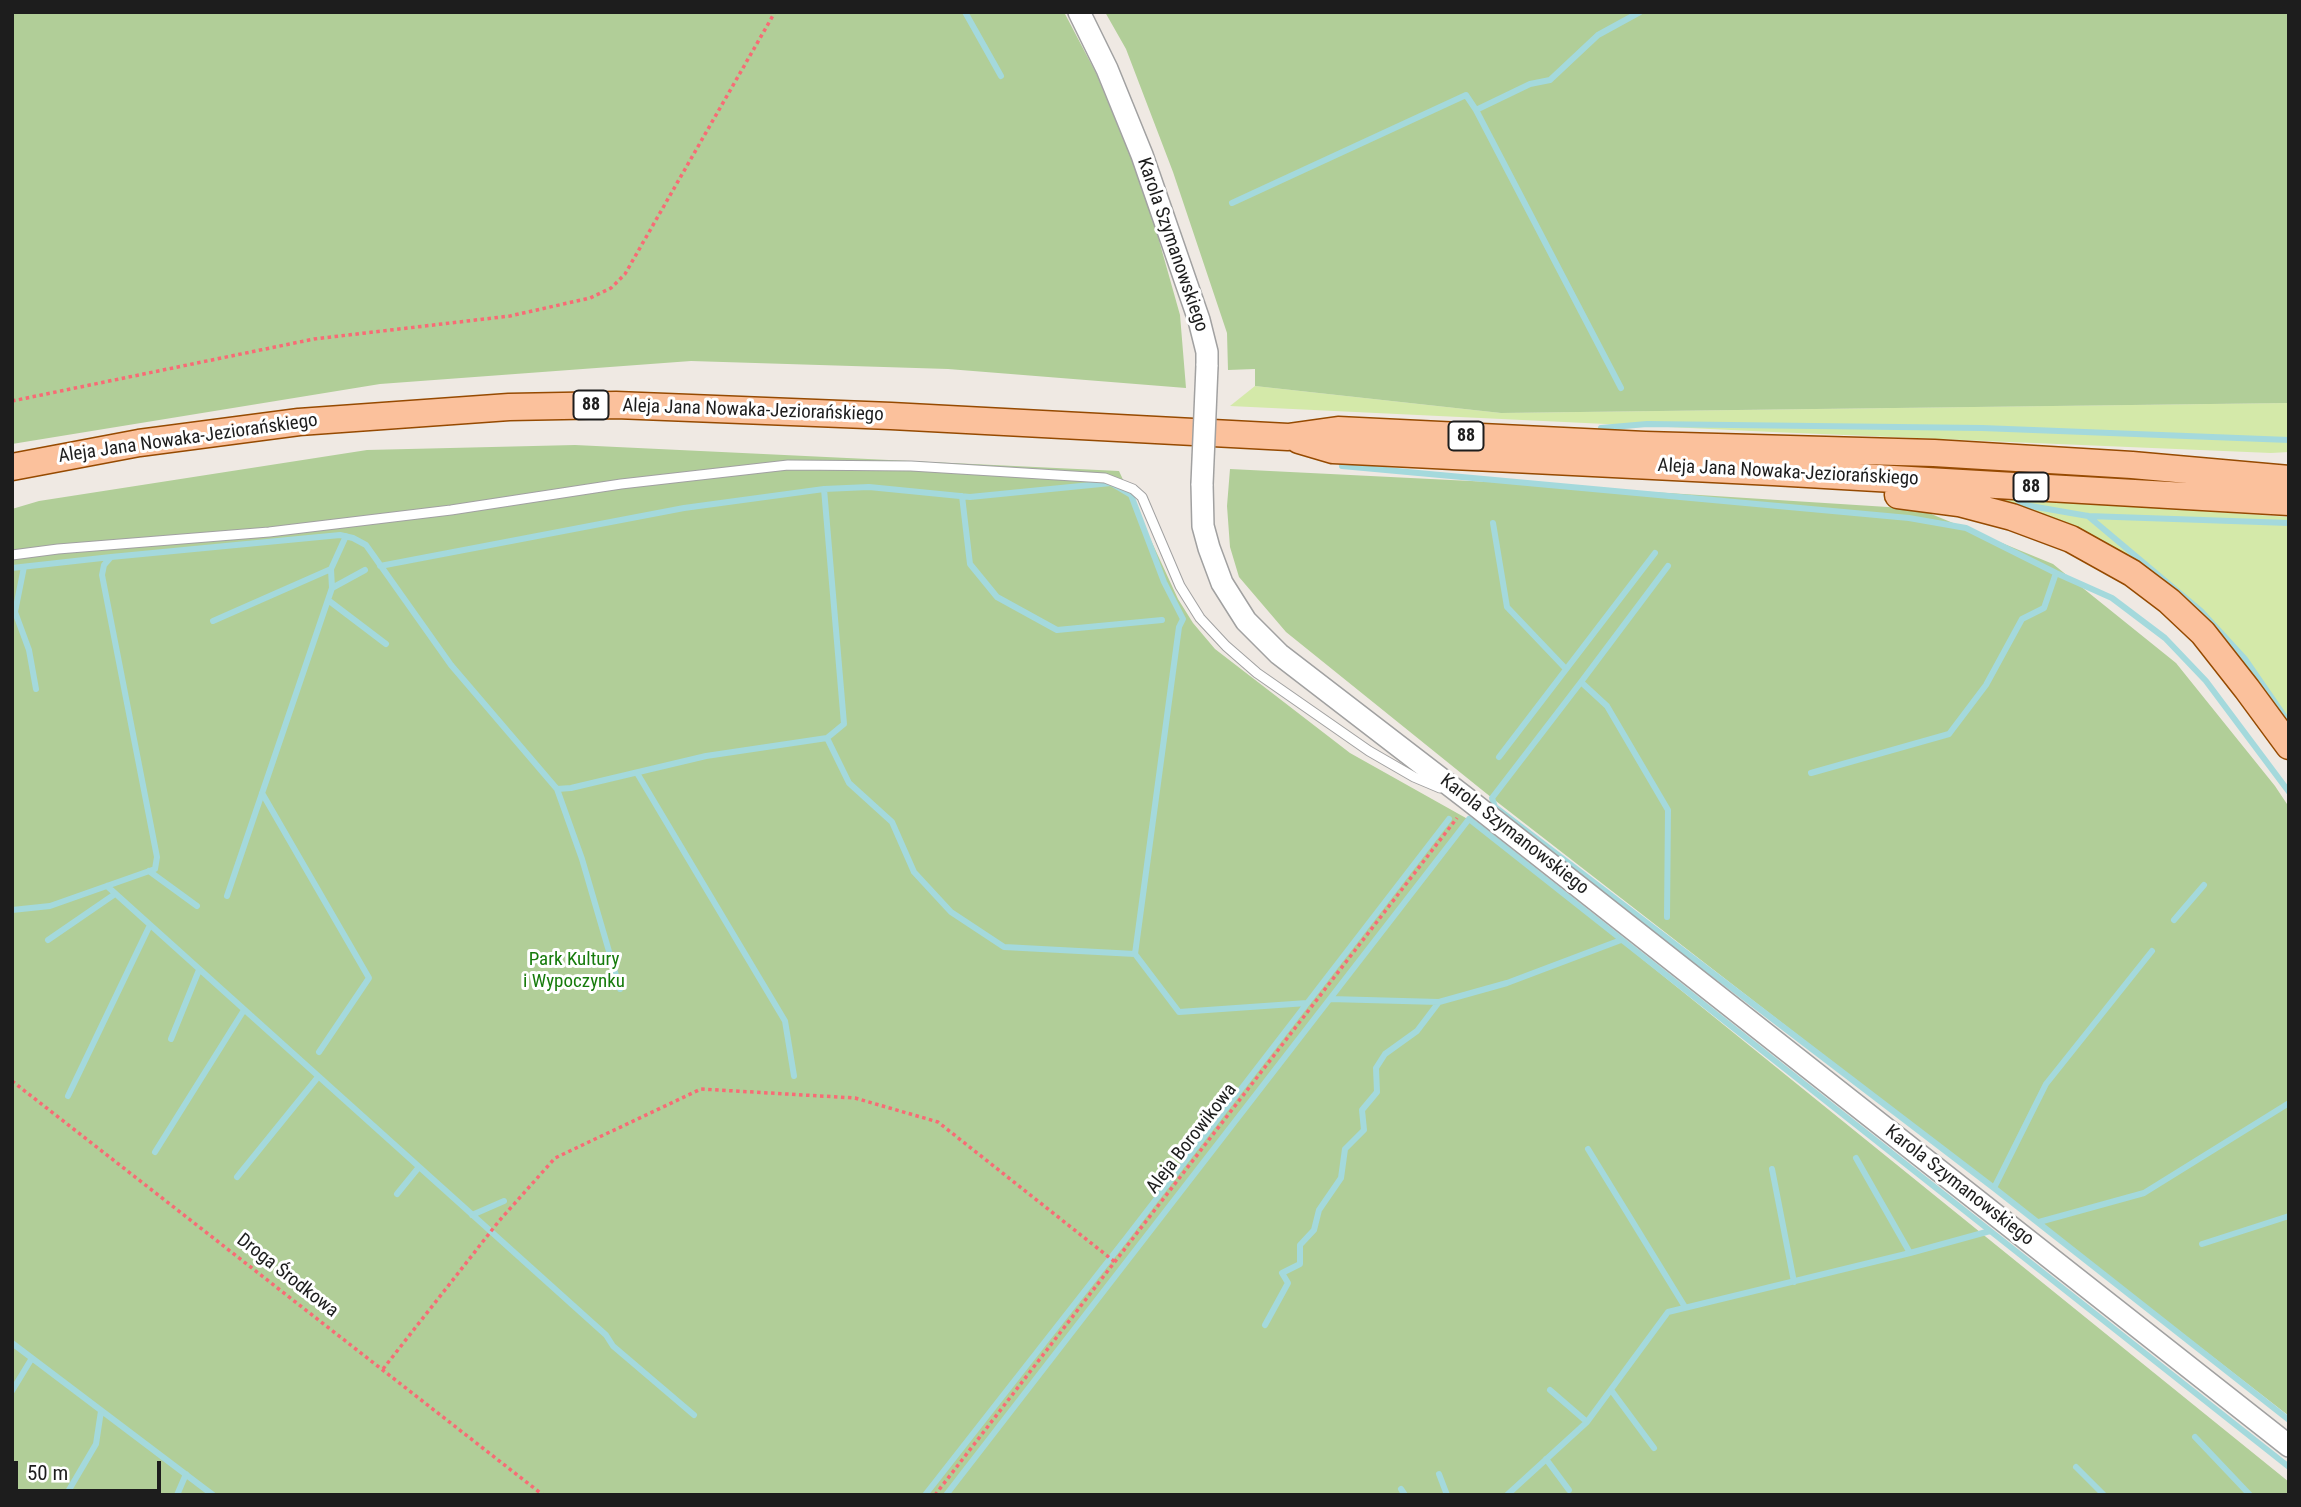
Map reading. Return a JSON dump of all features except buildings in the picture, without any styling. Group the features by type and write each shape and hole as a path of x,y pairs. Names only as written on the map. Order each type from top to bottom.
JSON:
{"main road":[{"name":"Aleja Jana Nowaka-Jeziorańskiego","path":"12,467 139,443 299,422 509,407 629,405 1288,437 1338,429 1645,445 1934,453 2132,465 2289,479"},
{"name":"Aleja Jana Nowaka-Jeziorańskiego","path":"1288,437 1334,450 2289,502"},
{"path":"2132,465 2289,463"},
{"path":"1773,472 1877,492 1959,503 2012,517 2071,539 2132,573 2186,617 2247,688 2289,746"}],"street":[{"name":"Karola Szymanowskiego","path":"1079,12 1107,69 1142,155 1199,320 1207,352 1201,506 1209,548 1222,583 1246,621 1288,661 1470,801 2289,1446"}],"lane":[{"path":"12,555 282,531 451,510 621,484 789,465 911,466 1105,478 1133,489 1142,497 1180,586 1199,618 1226,646 1257,673 1369,751 1414,777 1470,801"}],"path":[{"path":"12,401 314,339 510,316 590,298 611,288 625,274 775,12"},
{"name":"Aleja Borowikowa","path":"935,1495 1470,801"},
{"name":"Droga Środkowa","path":"12,1081 543,1495"},
{"path":"383,1369 499,1221 555,1158 701,1089 855,1098 938,1122 1115,1262"}],"green space":[{"path":"12,12 1064,12 1096,73 1146,194 1180,315 1186,388 948,369 691,361 380,384 12,444"},
{"path":"1105,12 2289,12 2289,403 1501,413 1255,386 1255,369 1228,370 1227,333 1173,172 1126,49"},
{"path":"1255,386 1501,413 2289,403 2289,452 1773,432 1230,406"},
{"name":"Park Kultury i Wypoczynku","path":"575,445 1119,471 1178,599 1193,623 1215,649 1350,753 1473,822 2289,1482 2289,1495 12,1495 12,509 39,501 367,450"},
{"path":"1230,469 1511,483 1919,509 2053,564 2176,663 2289,807 2289,1416 1492,798 1286,632 1239,577 1230,547 1227,506"},
{"path":"1995,497 2289,517 2289,732 2210,629 1994,501"}],"waterway":[{"path":"965,12 1001,76"},
{"path":"1232,203 1466,95 1476,110 1530,84 1550,80 1598,35 1640,12"},
{"path":"1476,110 1621,388"},
{"path":"1601,428 1647,424 1982,428 2289,440"},
{"path":"1342,466 1909,518 1966,528 2112,598 2165,638 2206,681 2289,792"},
{"path":"380,566 684,508 824,489 869,487 970,497 1111,483 1131,495 1164,582 1183,619 1179,627 1135,954 1179,1012 1307,1003"},
{"path":"12,910 50,906 155,869 157,857 102,575 104,565 111,557 340,535 353,538 366,545 451,665 557,789 571,788 706,756 827,738 844,724 824,489"},
{"path":"962,496 970,564 997,597 1057,630 1162,620"},
{"path":"2019,504 2088,516 2289,523"},
{"path":"2088,516 2201,611 2245,659 2289,723"},
{"path":"1493,523 1507,607 1566,669"},
{"path":"227,896 332,588 331,569 346,536"},
{"path":"1499,757 1655,553"},
{"path":"12,568 111,557"},
{"path":"1581,682 1668,566"},
{"path":"24,567 15,612 29,650 36,689"},
{"path":"213,621 331,569"},
{"path":"332,588 365,570"},
{"path":"1811,773 1949,734 1986,685 2022,619 2044,608 2056,573"},
{"path":"328,600 386,644"},
{"path":"1667,917 1668,810 1607,706 1581,682 1492,798 1495,807 1994,1188 2289,1420"},
{"path":"827,738 849,783 892,822 914,872 951,912 1004,947 1135,954"},
{"path":"637,773 785,1021 794,1076"},
{"path":"557,789 582,859 620,989"},
{"path":"262,793 369,978 319,1052"},
{"path":"925,1495 1449,819"},
{"path":"946,1495 1469,819 2289,1467"},
{"path":"149,871 197,906"},
{"path":"2174,920 2204,885"},
{"path":"107,886 606,1335 613,1346 694,1415"},
{"path":"48,940 115,894"},
{"path":"68,1096 150,925"},
{"path":"1265,1325 1288,1283 1282,1273 1300,1264 1300,1245 1314,1230 1319,1210 1341,1178 1345,1149 1364,1130 1362,1110 1377,1092 1376,1068 1385,1054 1417,1031 1439,1002 1507,983 1621,940"},
{"path":"1994,1188 2046,1084 2152,951"},
{"path":"171,1039 199,970"},
{"path":"1330,999 1439,1002"},
{"path":"155,1152 244,1010"},
{"path":"237,1177 318,1077"},
{"path":"2039,1222 2144,1193 2289,1103"},
{"path":"1588,1149 1685,1307"},
{"path":"1856,1158 1910,1253"},
{"path":"397,1194 419,1167"},
{"path":"1772,1169 1794,1282"},
{"path":"472,1215 504,1201"},
{"path":"2202,1244 2289,1216"},
{"path":"1507,1495 1587,1422 1668,1312 1990,1231"},
{"path":"12,1343 213,1495"},
{"path":"12,1391 32,1358"},
{"path":"1550,1390 1587,1422"},
{"path":"1611,1390 1654,1448"},
{"path":"66,1495 96,1444 101,1411"},
{"path":"2195,1437 2250,1495"},
{"path":"1546,1459 1569,1490"},
{"path":"2076,1467 2104,1495"},
{"path":"177,1495 186,1474"},
{"path":"1439,1474 1447,1495"},
{"path":"1401,1489 1405,1495"}]}
